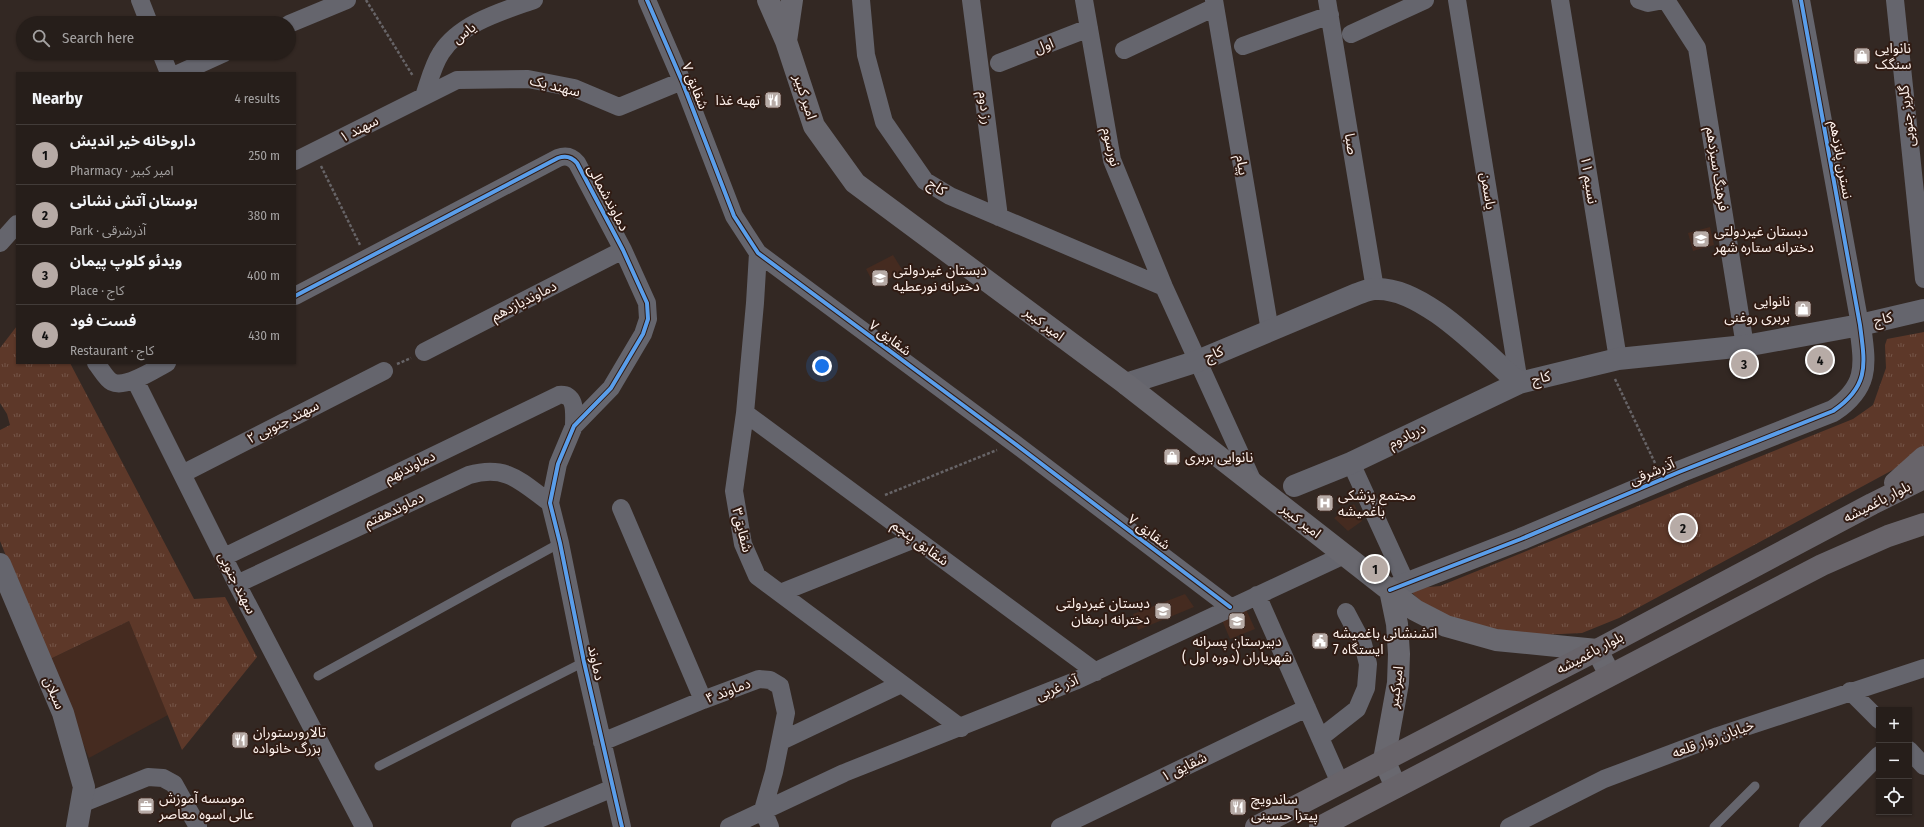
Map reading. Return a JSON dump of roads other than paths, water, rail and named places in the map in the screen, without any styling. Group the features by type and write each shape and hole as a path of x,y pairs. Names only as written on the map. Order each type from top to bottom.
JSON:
{"main road":[{"path":"768,0 786,41"},
{"name":"امیر کبیر","path":"792,0 786,41 814,126 855,183 1126,384 1253,482 1344,555 1398,586 1415,610 1446,626 1496,640 1597,650"},
{"path":"1872,504 1924,457"},
{"name":"بلوار باغمیشه","path":"1256,827 1924,478"},
{"name":"بلوار باغمیشه","path":"1320,827 1822,565 1888,536 1924,524"},
{"name":"امیرکبیر","path":"1384,760 1398,683 1398,586"},
{"path":"1597,650 1610,675"},
{"path":"1384,760 1396,787"}],"street":[{"path":"140,0 146,16"},
{"path":"296,21 347,0"},
{"name":"یاس","path":"424,96 440,54 470,26 486,18 534,0"},
{"name":"شقایق ۷","path":"647,0 682,81 734,216 758,253 1014,443 1230,607"},
{"name":"کاج","path":"861,0 866,55 884,122 925,181 950,196 1164,288 1253,482"},
{"name":"رز دوم","path":"970,0 999,216"},
{"name":"نورسوم","path":"1084,0 1112,160 1164,288"},
{"path":"1351,34 1425,0"},
{"name":"یاسمن","path":"1457,0 1518,383"},
{"name":"نسیم ۱۱","path":"1560,0 1612,360"},
{"path":"1639,0 1648,3 1665,0"},
{"name":"فرهنگ سیزدهم","path":"1665,0 1698,48 1746,346"},
{"name":"نسترن پانزدهم","path":"1801,0 1860,325"},
{"name":"گلریز جنوبی","path":"1896,0 1924,280"},
{"path":"1124,50 1214,4"},
{"name":"پیام","path":"1214,4 1270,331"},
{"path":"1243,46 1328,8"},
{"name":"صبا","path":"1328,8 1375,289"},
{"name":"اول","path":"999,63 1089,28"},
{"path":"164,60 169,72"},
{"path":"182,72 209,60"},
{"name":"سهند یک","path":"424,96 457,80 477,78 528,79 574,88 619,107 682,81"},
{"name":"سهند ۱","path":"296,161 424,96"},
{"name":"دماوندشمالی","path":"296,295 558,158 567,156 574,159 623,250 647,302 648,319 643,334 611,388 574,426 558,464 550,503"},
{"path":"0,243 16,225"},
{"name":"دماوندیازدهم","path":"424,352 623,250"},
{"name":"شقایق۳","path":"758,253 745,413 734,491 743,544 757,576 961,728"},
{"name":"کاج","path":"1126,384 1198,361 1357,294 1375,289 1400,292 1437,312 1518,383 1612,360 1746,346 1860,325 1924,310"},
{"name":"آذرشرقی","path":"1398,586 1521,539 1663,479 1833,411 1848,401 1858,386 1863,374 1864,356 1860,325"},
{"path":"97,364 111,382 117,384 135,380 165,364"},
{"name":"سهند جنوبی ۲","path":"182,474 384,371"},
{"name":"سهند جنوبی","path":"135,380 237,584 364,827"},
{"name":"دریادوم","path":"1294,486 1351,463 1518,383"},
{"name":"دماوندنهم","path":"224,556 559,395 564,395 572,399 574,403 574,426"},
{"name":"شقایق پنجم","path":"745,413 1096,672"},
{"path":"1351,463 1398,586"},
{"name":"دماوندهفتم","path":"237,584 469,475 484,471 501,472 514,477 550,503"},
{"name":"دماوند","path":"550,503 560,543 584,662 622,827"},
{"path":"621,508 703,700"},
{"path":"780,593 915,539"},
{"name":"آذر غربی","path":"729,827 768,821 844,773 961,728 1096,672 1230,607 1344,555"},
{"name":"سبلان","path":"0,564 63,713 84,787 76,827"},
{"path":"1257,595 1340,783"},
{"path":"1320,738 1357,709 1366,688 1368,664 1363,644 1346,612"},
{"name":"خیابان زوار قلعه","path":"1509,827 1604,779 1718,736 1924,668"},
{"name":"دماوند ۴","path":"602,742 703,700 759,679 770,680 780,686 786,714 768,821"},
{"path":"781,740 902,684"},
{"path":"1850,692 1876,717"},
{"name":"شقایق ۱","path":"1060,827 1307,708"},
{"path":"1912,753 1924,766"},
{"path":"1808,827 1876,758"},
{"path":"81,804 148,776 163,778 174,784 198,827"},
{"path":"520,827 613,788"}],"lane":[{"path":"318,676 560,543"},
{"path":"379,766 584,662"},
{"path":"1714,827 1754,786"}],"place":[{"name":"نانوایی سنگک","path":"1862,56"},
{"name":"تهیه غذا","path":"773,100"},
{"name":"دبستان غیردولتی دخترانه ستاره شهر","path":"1701,239"},
{"name":"دبستان غیردولتی دخترانه نورعطیه","path":"880,278"},
{"name":"نانوایی بربری روغنی","path":"1803,309"},
{"name":"فست فود","path":"1820,360"},
{"name":"ویدئو کلوپ پیمان","path":"1744,364"},
{"name":"نانوایی بربری","path":"1172,457"},
{"name":"مجتمع پزشکی باغمیشه","path":"1325,503"},
{"name":"بوستان آتش نشانی","path":"1683,528"},
{"name":"داروخانه خیر اندیش","path":"1375,569"},
{"name":"دبستان غیردولتی دخترانه ارمغان","path":"1163,611"},
{"name":"دبیرستان پسرانه شهریاران (دوره اول )","path":"1237,621"},
{"name":"اتشنشانی باغمیشه ایستگاه 7","path":"1320,641"},
{"name":"تالارورستوران بزرگ خانواده","path":"240,740"},
{"name":"موسسه آموزش عالی اسوه معاصر","path":"146,806"},
{"name":"ساندویچ پیتزا حسینی","path":"1238,807"}]}
